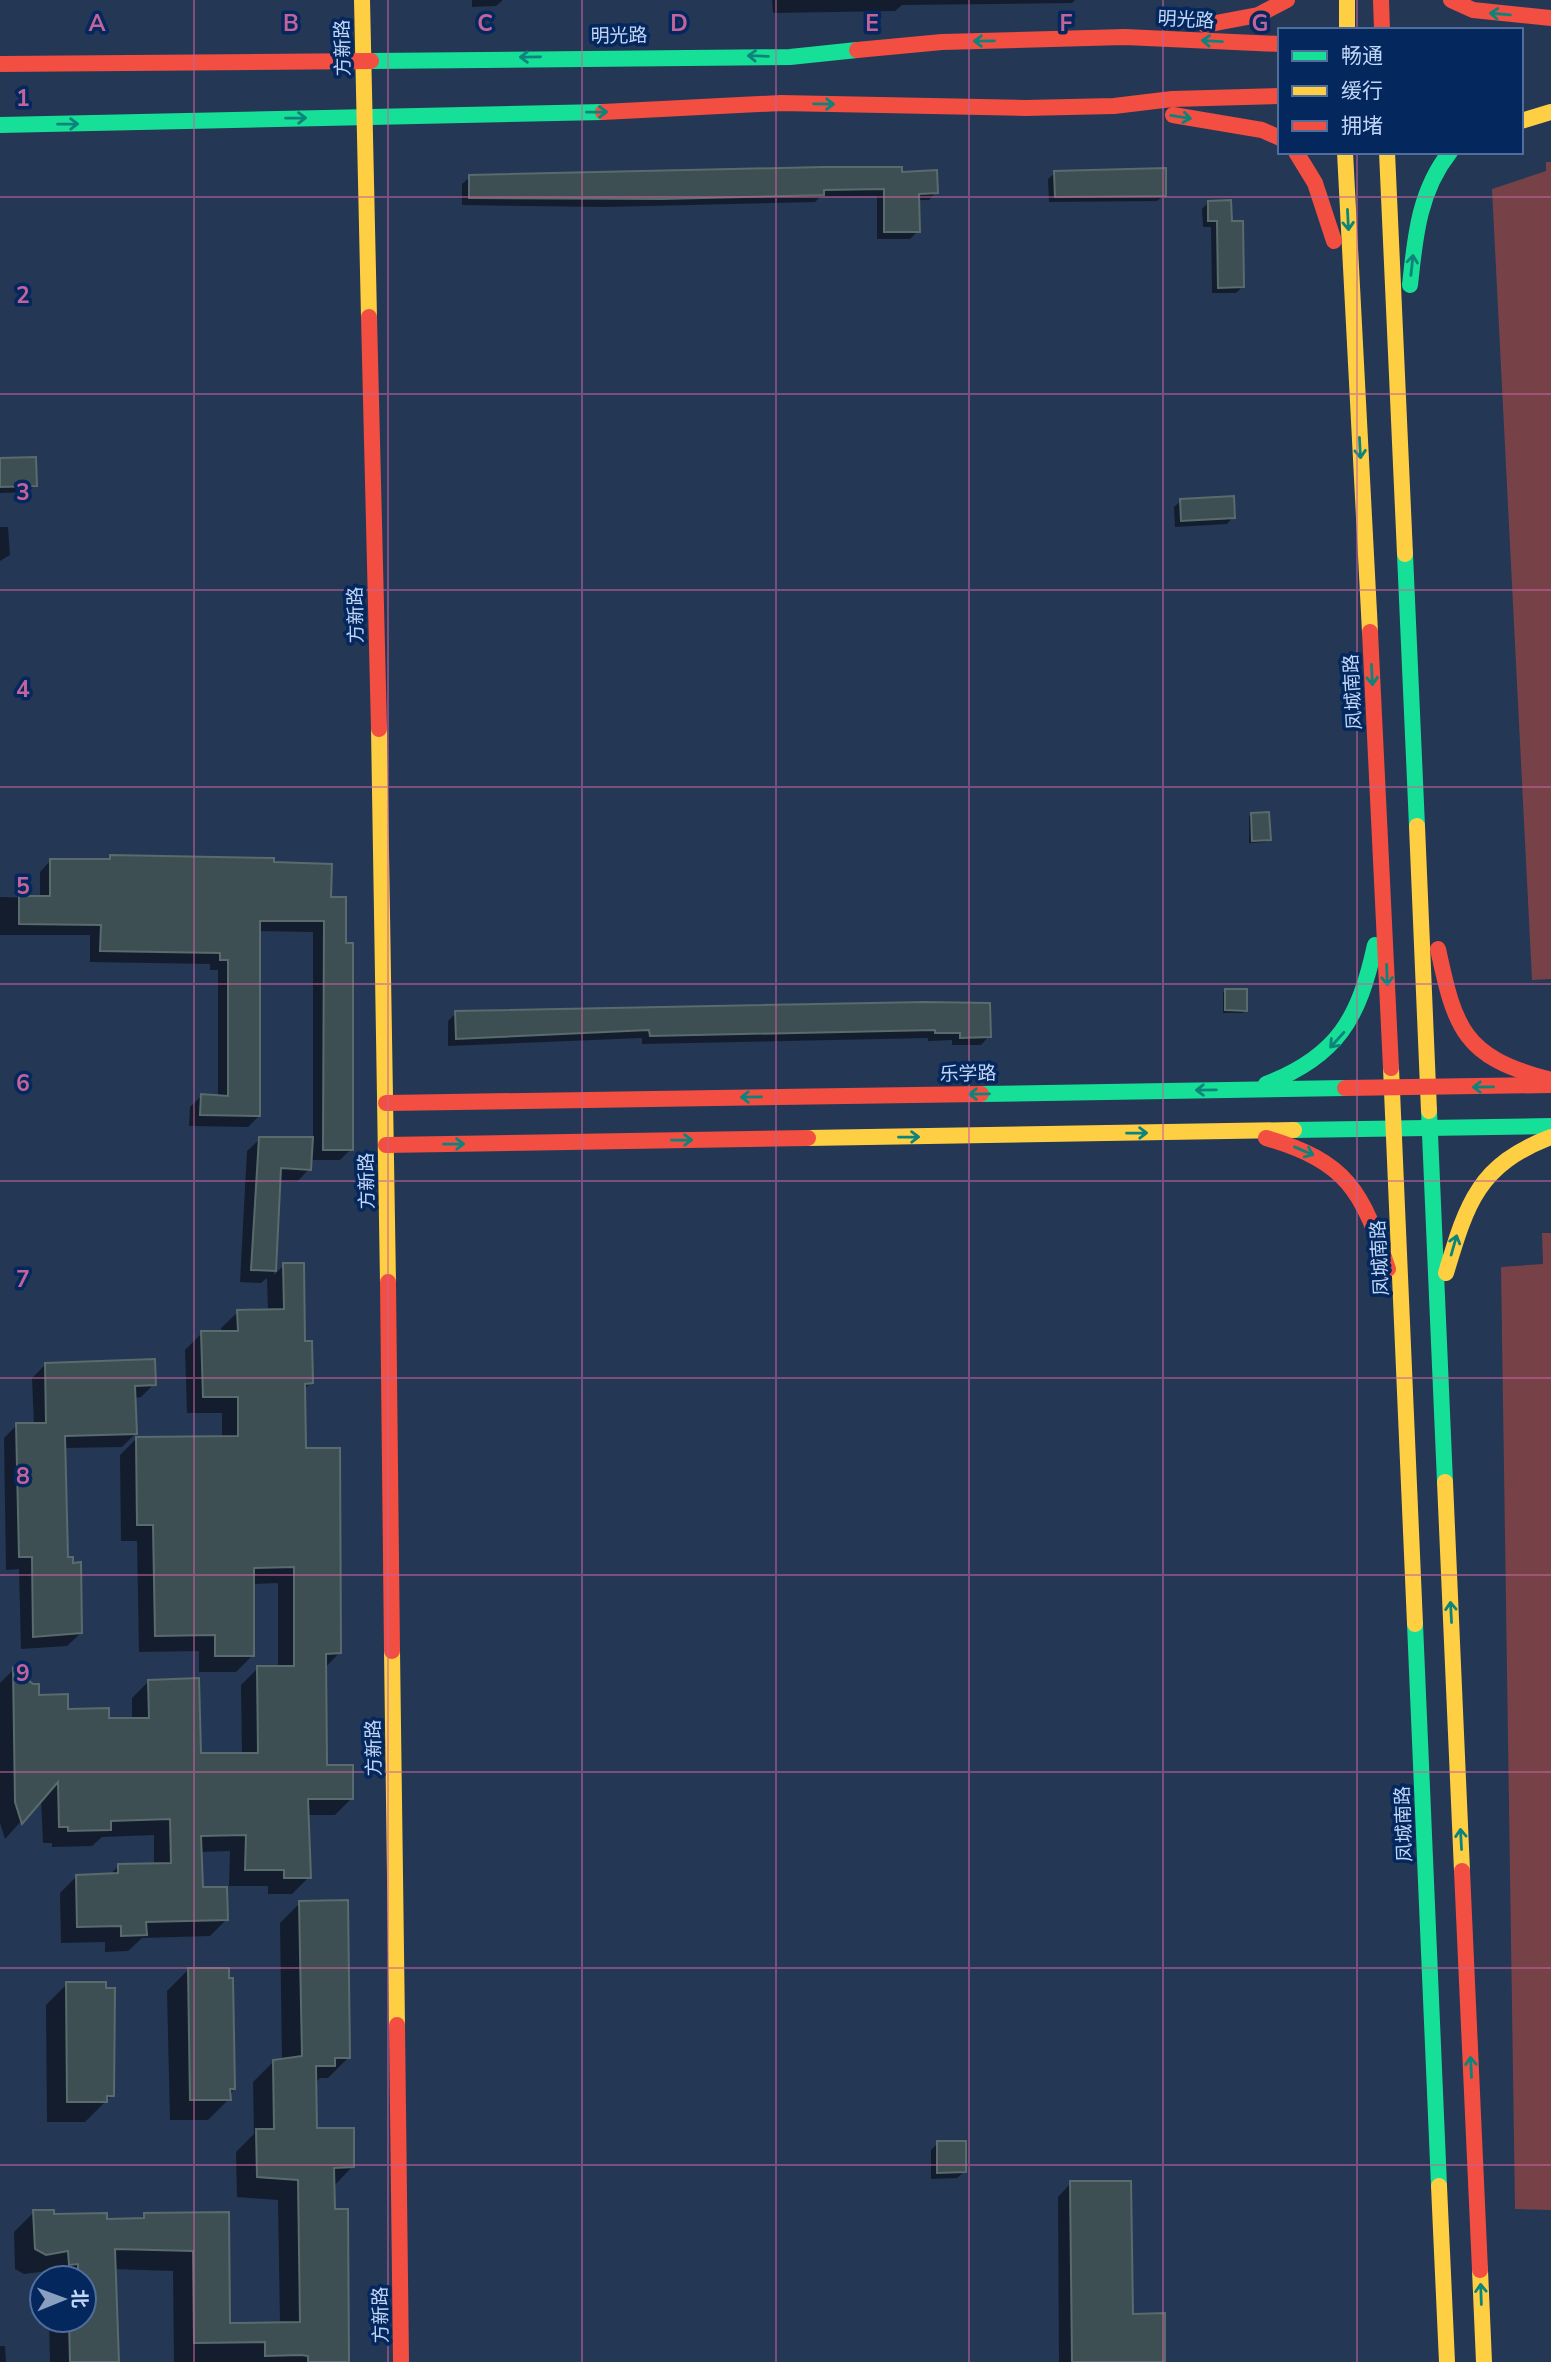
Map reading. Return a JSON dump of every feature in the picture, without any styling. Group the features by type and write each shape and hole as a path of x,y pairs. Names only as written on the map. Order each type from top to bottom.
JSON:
{"street":[{"name":"方新路","path":"362,0 386,1103 401,2362"},
{"path":"1125,37 1256,17 1273,11 1287,0"},
{"path":"1347,0 1347,28"},
{"path":"1381,0 1382,28"},
{"path":"1451,0 1482,12 1551,18"},
{"name":"明光路","path":"0,64 790,57 942,42 1125,37 1278,44"},
{"path":"0,125 608,112 781,103 1114,106 1172,99 1278,96"},
{"path":"1114,106 1231,124 1262,130 1278,137"},
{"path":"1523,120 1551,112"},
{"path":"1298,154 1310,169 1322,195 1353,317"},
{"name":"凤城南路","path":"1345,154 1383,883 1447,2362"},
{"path":"1387,154 1484,2362"},
{"path":"1398,406 1416,228 1429,183 1449,154"},
{"path":"1240,1090 1297,1074 1341,1038 1363,995 1375,947 1383,883"},
{"path":"1419,883 1455,1019 1467,1036 1508,1065 1530,1075 1551,1080"},
{"name":"乐学路","path":"386,1103 1551,1086"},
{"path":"386,1145 1551,1126"},
{"path":"1238,1132 1273,1140 1325,1161 1359,1192 1378,1236 1402,1312"},
{"path":"1438,1311 1462,1216 1473,1192 1492,1169 1511,1155 1551,1137"}],"shaded area":[{"path":"1546,162 1551,162 1551,979 1532,980 1492,189 1546,171"},
{"path":"1542,1233 1551,1233 1551,2210 1515,2209 1501,1267 1543,1264"}],"building":[{"path":"902,167 902,172 937,170 938,193 919,194 920,232 884,232 884,189 824,190 824,195 663,199 469,198 469,175"},
{"path":"1166,168 1166,196 1055,197 1054,171"},
{"path":"1231,200 1232,221 1243,221 1244,287 1218,288 1217,221 1208,221 1208,201"},
{"path":"36,457 37,486 0,487 0,458"},
{"path":"1234,496 1235,518 1181,521 1180,499"},
{"path":"1269,812 1271,840 1252,841 1251,813"},
{"path":"110,855 274,858 274,862 332,864 331,897 346,897 346,943 353,943 353,1150 323,1150 324,921 260,921 260,1116 200,1115 201,1094 228,1096 228,960 220,960 220,953 100,951 101,925 19,924 19,896 50,896 50,859 110,859"},
{"path":"1225,989 1247,989 1247,1011 1225,1010"},
{"path":"990,1003 991,1037 960,1038 960,1033 935,1033 935,1030 650,1036 649,1030 456,1039 455,1011"},
{"path":"259,1137 313,1137 311,1170 281,1168 276,1271 251,1270"},
{"path":"283,1263 304,1263 305,1341 312,1341 313,1383 305,1384 306,1448 340,1448 341,1653 326,1654 327,1765 353,1765 353,1799 308,1799 311,1878 284,1878 284,1870 245,1870 246,1835 201,1836 203,1887 227,1887 228,1920 146,1922 147,1935 121,1936 121,1926 77,1927 76,1875 118,1873 118,1864 171,1863 170,1819 111,1821 111,1830 68,1831 68,1827 59,1827 58,1782 22,1824 15,1802 13,1668 33,1684 39,1684 39,1695 68,1694 68,1709 109,1708 109,1718 149,1718 148,1680 199,1678 201,1753 258,1753 257,1666 294,1666 294,1567 254,1568 254,1656 215,1656 215,1635 155,1636 153,1525 137,1525 136,1437 238,1436 238,1397 203,1397 201,1331 238,1331 237,1310 284,1309"},
{"path":"155,1359 156,1385 135,1386 137,1434 65,1436 68,1557 73,1557 73,1563 81,1562 82,1633 33,1637 32,1557 19,1557 16,1423 46,1423 45,1363"},
{"path":"348,1900 350,2058 335,2058 335,2066 316,2066 317,2128 354,2128 354,2167 334,2168 335,2209 348,2209 349,2362 308,2362 308,2356 301,2355 265,2356 265,2342 194,2343 193,2251 115,2249 119,2362 70,2362 69,2334 98,2334 98,2264 69,2264 68,2251 46,2255 35,2249 33,2210 54,2210 54,2214 107,2213 107,2219 144,2218 144,2213 229,2212 230,2323 300,2322 298,2180 257,2177 256,2129 274,2129 273,2060 302,2056 299,1901"},
{"path":"188,1968 229,1968 229,1978 233,1978 235,2089 230,2089 231,2100 190,2100"},
{"path":"66,1982 106,1982 106,1988 115,1988 114,2096 107,2096 107,2102 67,2102"},
{"path":"937,2141 966,2141 966,2172 937,2173"},
{"path":"1070,2181 1131,2181 1133,2314 1165,2313 1165,2362 1072,2362"}],"traffic: fast":[{"path":"371,61 790,57 857,50"},
{"path":"0,125 603,112"},
{"path":"1410,285 1420,215 1431,182 1449,154"},
{"path":"1405,554 1417,826"},
{"path":"1266,1084 1311,1061 1342,1031 1361,994 1375,945"},
{"path":"981,1094 1345,1088"},
{"path":"1429,1111 1445,1482"},
{"path":"1294,1130 1551,1126"},
{"path":"1415,1624 1439,2186"}],"traffic: slow":[{"path":"362,0 369,317"},
{"path":"1347,0 1347,28"},
{"path":"1523,120 1551,112"},
{"path":"1345,154 1370,632"},
{"path":"1387,154 1405,554"},
{"path":"379,729 388,1282"},
{"path":"1417,826 1429,1111"},
{"path":"1391,1068 1415,1624"},
{"path":"808,1138 1294,1130"},
{"path":"1446,1273 1461,1226 1479,1189 1507,1160 1551,1137"},
{"path":"1445,1482 1462,1871"},
{"path":"392,1651 397,2025"},
{"path":"1439,2186 1447,2362"},
{"path":"1480,2270 1484,2362"}],"traffic: jam":[{"path":"1205,25 1258,15 1287,0"},
{"path":"1381,0 1382,28"},
{"path":"1451,0 1473,10 1551,18"},
{"path":"857,50 942,42 1125,37 1278,44"},
{"path":"0,64 371,61"},
{"path":"603,112 781,103 1025,108 1114,106 1172,99 1278,96"},
{"path":"1173,115 1262,130 1278,137"},
{"path":"1297,154 1315,183 1334,241"},
{"path":"369,317 379,729"},
{"path":"1370,632 1391,1068"},
{"path":"1438,949 1450,1000 1468,1035 1480,1049 1497,1061 1548,1079"},
{"path":"1345,1088 1551,1085"},
{"path":"386,1103 981,1094"},
{"path":"386,1145 808,1138"},
{"path":"1266,1138 1316,1158 1334,1169 1348,1183 1370,1219 1388,1269"},
{"path":"388,1282 392,1651"},
{"path":"1462,1871 1480,2270"},
{"path":"397,2025 401,2362"}]}
